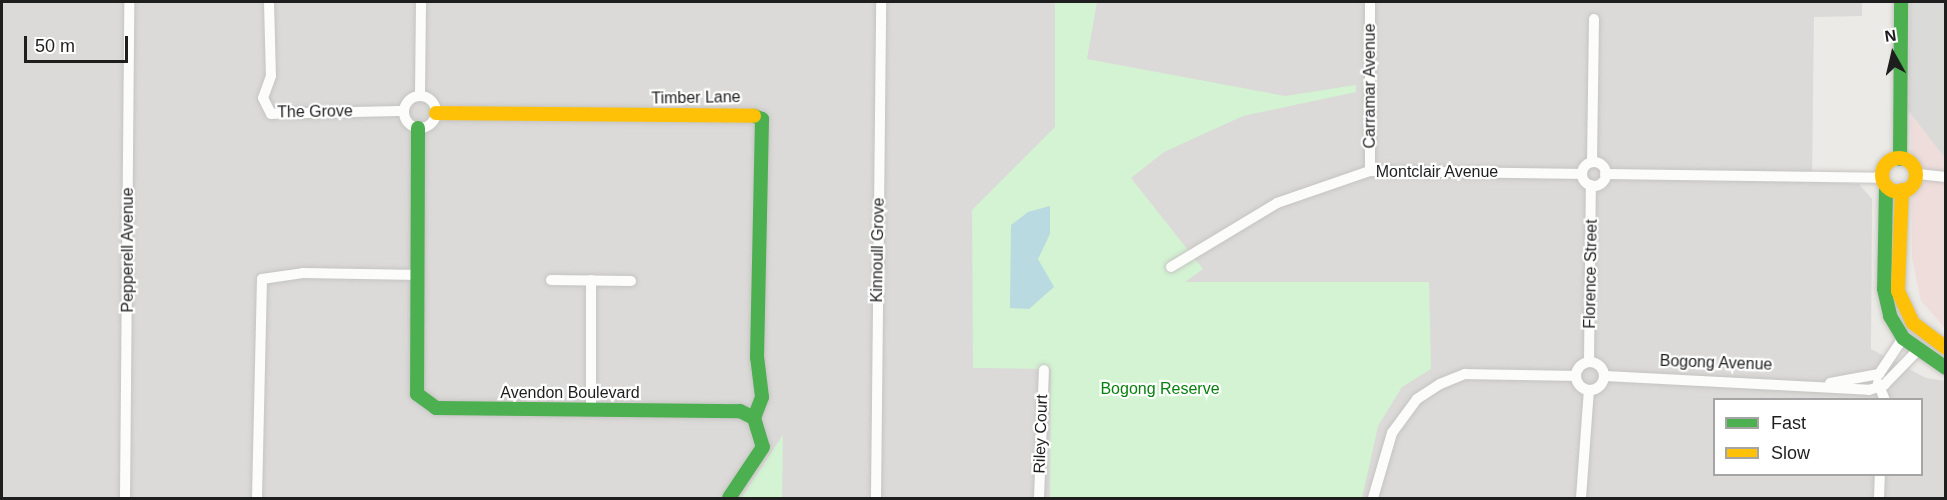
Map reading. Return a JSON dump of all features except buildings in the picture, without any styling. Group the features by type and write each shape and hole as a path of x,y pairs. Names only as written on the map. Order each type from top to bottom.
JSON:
{"street":[{"name":"Pepperell Avenue","path":"125,498 129,2"},
{"name":"The Grove","path":"269,2 271,76 263,98 271,114 404,111"},
{"path":"420,96 421,2"},
{"name":"Kinnoull Grove","path":"876,498 881,2"},
{"name":"Carramar Avenue","path":"1370,2 1370,171"},
{"path":"1900,159 1901,2"},
{"path":"1594,19 1592,162 1582,174 1591,185 1605,174 1883,184 1902,189"},
{"path":"420,96 430,100 436,113 431,123 418,128 408,123 404,111 408,101 420,96"},
{"name":"Timber Lane","path":"436,113 747,114 762,119 757,358 762,397 754,418"},
{"name":"Avendon Boulevard","path":"418,128 417,394 426,404 740,411 754,418"},
{"path":"1918,174 1915,164 1900,159 1885,166 1883,184 1884,289 1903,338 1917,351 1946,368"},
{"path":"1592,162 1603,166 1605,174"},
{"name":"Montclair Avenue","path":"1171,267 1277,202 1370,171 1582,174"},
{"path":"1943,347 1913,322 1898,291 1902,189 1918,174 1946,177"},
{"name":"Florence Street","path":"1589,362 1591,185"},
{"path":"257,498 262,279 303,273 419,275"},
{"path":"551,280 631,281"},
{"path":"591,280 591,409"},
{"path":"1872,387 1887,367 1903,338"},
{"path":"1872,387 1917,351"},
{"path":"1374,498 1392,433 1417,399 1440,384 1465,375 1576,376 1589,362 1598,364 1605,376 1601,385 1588,390"},
{"name":"Riley Court","path":"1039,498 1044,370"},
{"path":"1576,376 1588,390 1581,498"},
{"name":"Bogong Avenue","path":"1605,376 1872,387"},
{"path":"1872,387 1884,398"},
{"path":"729,498 763,447 754,418"},
{"path":"1879,498 1880,476"}],"shaded area":[{"path":"2,2 1862,2 1862,16 1814,17 1812,182 1859,184 1872,199 1871,349 1926,378 1945,381 1945,498 2,498"},
{"path":"1910,2 1945,2 1945,328 1921,301 1912,258"},
{"path":"1910,2 1945,2 1945,158 1908,110"}],"green space":[{"name":"Bogong Reserve","path":"1055,2 1097,2 1087,59 1285,96 1356,85 1356,92 1243,116 1164,152 1131,178 1203,269 1185,282 1429,282 1431,369 1402,387 1378,426 1362,498 1050,498 1051,369 973,368 972,210 1055,127"},
{"path":"783,435 782,498 741,498"}],"water":[{"path":"1050,206 1050,234 1038,259 1054,287 1029,309 1010,308 1011,225 1028,212"}],"traffic: fast":[{"path":"1900,159 1901,2"},
{"path":"754,116 762,119 757,358 762,397 754,418"},
{"path":"418,128 417,394 436,408 740,411 754,418 763,447 729,498"},
{"path":"1886,189 1884,289 1890,316 1903,338 1946,368"}],"traffic: slow":[{"path":"436,113 754,116"},
{"path":"1899,158 1911,163 1916,175 1911,187 1899,192 1887,187 1882,175 1887,163 1899,158"},
{"path":"1902,190 1898,291 1913,323 1946,348"}]}
